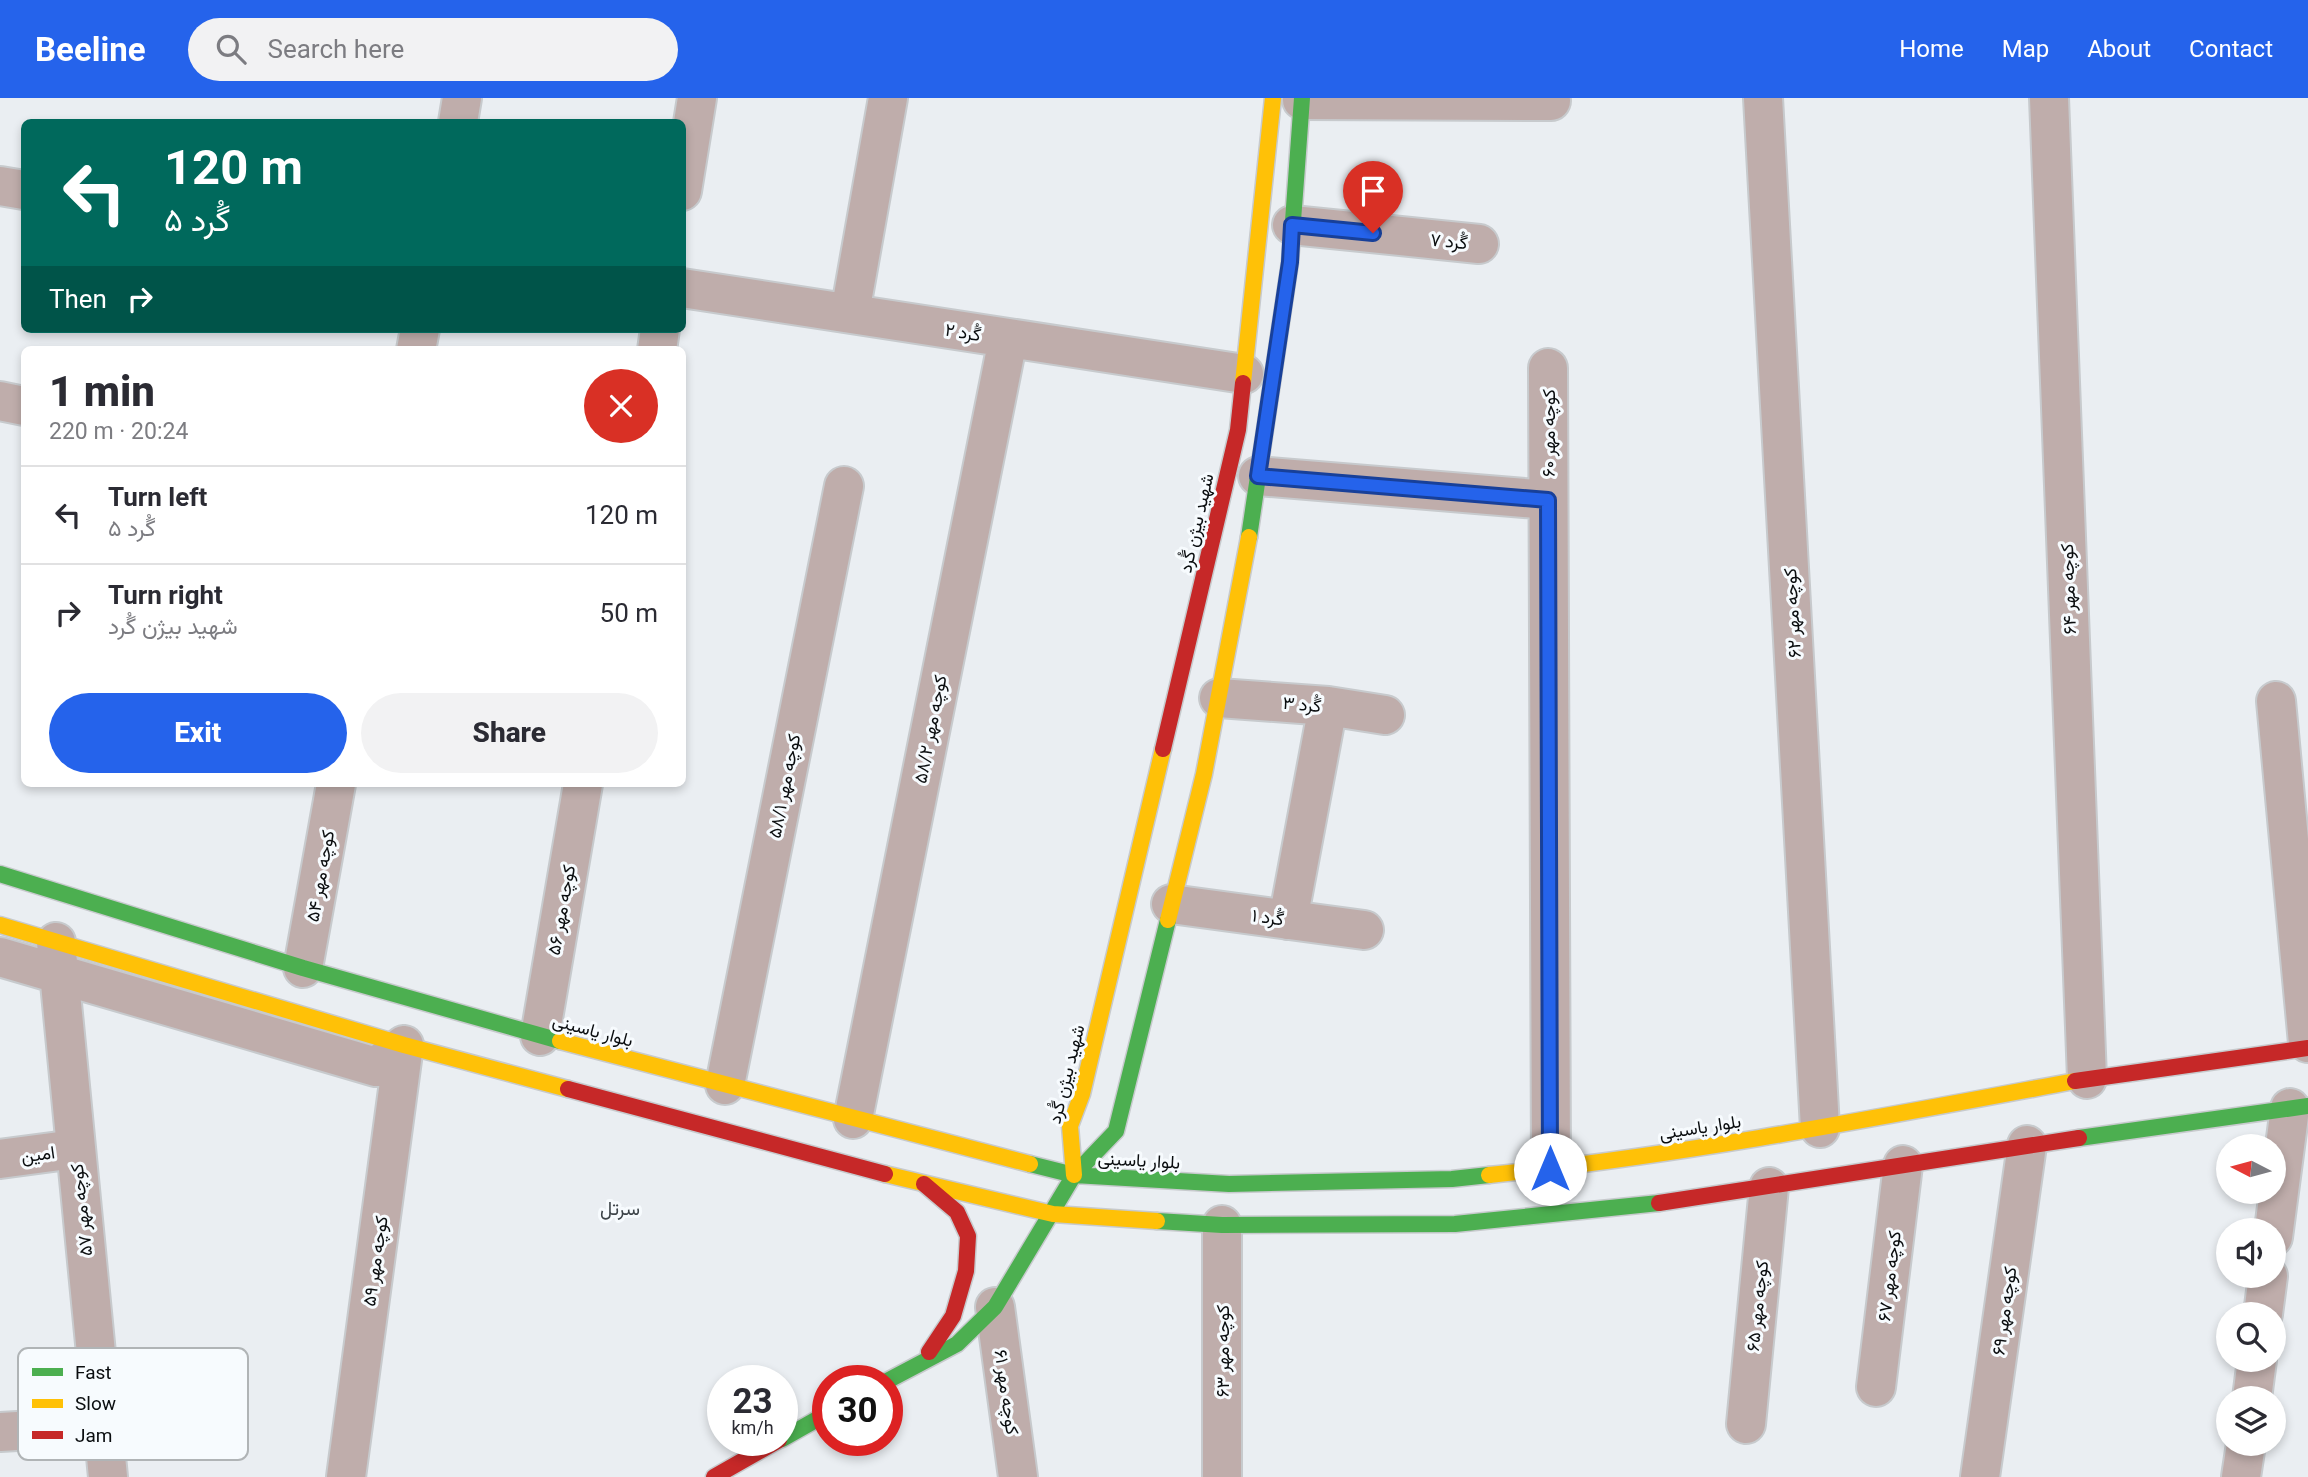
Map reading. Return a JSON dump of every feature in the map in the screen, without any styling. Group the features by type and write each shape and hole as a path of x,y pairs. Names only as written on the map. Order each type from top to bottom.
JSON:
{"main road":[{"path":"995,1307 1074,1175 1116,1130 1204,774 1245,563 1290,262 1292,99"},
{"name":"شهید بیژن گُرد","path":"1074,1175 1070,1126 1085,1081 1238,430 1244,374 1292,99"},
{"name":"بلوار یاسینی","path":"0,874 303,968 540,1036 1074,1175 1230,1184 1452,1179 1550,1169 1820,1128 2087,1079 2308,1046"},
{"path":"0,925 58,958"},
{"path":"404,1045 1053,1214 1222,1225 1455,1224 1649,1205 2027,1145 2299,1107"},
{"path":"922,1182 957,1212 968,1236 966,1272 953,1316 922,1363"},
{"path":"1093,1234 1153,1221"},
{"path":"903,1373 957,1344 1044,1259"},
{"path":"714,1477 751,1456"}],"street":[{"path":"458,119 462,98"},
{"path":"686,166 697,98"},
{"path":"850,313 888,98"},
{"name":"کوچه مهر ۶۲","path":"1763,98 1820,1128"},
{"name":"کوچه مهر ۶۴","path":"2049,98 2087,1079"},
{"path":"1292,99 1551,101"},
{"path":"0,186 21,190"},
{"name":"گُرد ۷","path":"1292,225 1479,244"},
{"name":"گُرد ۲","path":"686,289 1244,374"},
{"name":"کوچه مهر ۵۸/۲","path":"853,1119 1008,340"},
{"name":"کوچه مهر ۶۰","path":"1548,368 1550,1169"},
{"path":"0,401 21,405"},
{"path":"1258,476 1548,500"},
{"name":"کوچه مهر ۵۸/۱","path":"725,1085 844,486"},
{"name":"گُرد ۳","path":"1219,698 1328,706 1385,715"},
{"path":"2276,701 2308,1046"},
{"path":"1288,920 1328,706"},
{"name":"کوچه مهر ۵۴","path":"303,968 335,787"},
{"name":"کوچه مهر ۵۶","path":"540,1036 582,787"},
{"name":"گُرد ۱","path":"1171,904 1364,930"},
{"path":"0,957 58,958 376,1067 404,1045"},
{"name":"کوچه مهر ۵۷","path":"58,958 94,1348"},
{"name":"کوچه مهر ۵۹","path":"346,1477 404,1045"},
{"path":"2277,1218 2299,1107"},
{"name":"کوچه مهر ۶۹","path":"1980,1477 2027,1145"},
{"name":"امین","path":"0,1159 75,1149"},
{"name":"کوچه مهر ۶۷","path":"1876,1387 1903,1165"},
{"name":"کوچه مهر ۶۵","path":"1746,1424 1769,1187"},
{"name":"کوچه مهر ۶۳","path":"1222,1225 1222,1477"},
{"name":"کوچه مهر ۶۱","path":"995,1307 1018,1477"},
{"path":"0,1432 18,1431"},
{"path":"2241,1477 2244,1456"}],"traffic: fast":[{"path":"1249,537 1290,262 1302,98"},
{"path":"0,874 303,968 560,1041"},
{"path":"903,1373 957,1344 995,1307 1074,1175 1116,1131 1168,920"},
{"path":"2079,1138 2308,1106"},
{"path":"1030,1164 1074,1175 1229,1184 1452,1179 1489,1175"},
{"path":"1157,1221 1222,1225 1455,1224 1659,1203"},
{"path":"798,1430 812,1422"}],"traffic: slow":[{"path":"1243,383 1273,98"},
{"path":"1168,920 1204,774 1249,537"},
{"path":"1074,1175 1070,1126 1082,1094 1163,749"},
{"path":"0,925 404,1045 568,1089"},
{"path":"560,1041 1030,1164"},
{"path":"1489,1175 1709,1146 2075,1081"},
{"path":"885,1174 1053,1214 1157,1221"}],"traffic: jam":[{"path":"1163,749 1238,430 1243,383"},
{"path":"2075,1081 2308,1048"},
{"path":"568,1089 885,1174"},
{"path":"1659,1203 2079,1138"},
{"path":"924,1184 957,1212 968,1236 966,1271 953,1316 929,1352"},
{"path":"714,1477 751,1456"}],"district":[{"name":"سرتل","path":"620,1208"}],"route":[{"path":"1373,233 1292,225 1290,262 1258,476 1548,500 1550,1169"}]}
